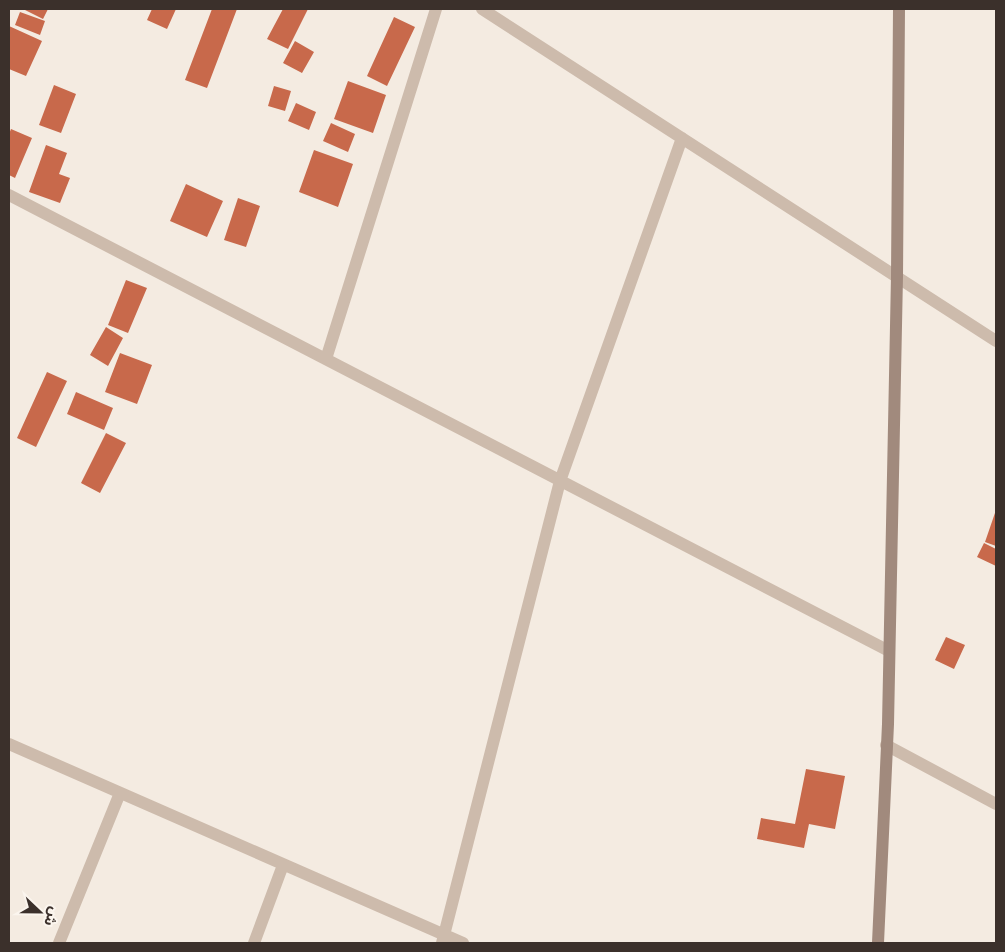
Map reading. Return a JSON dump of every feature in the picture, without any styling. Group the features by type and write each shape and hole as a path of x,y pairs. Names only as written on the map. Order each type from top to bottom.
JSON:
{"street":[{"path":"326,359 436,9"},
{"path":"482,9 996,341"},
{"path":"878,943 889,650 897,276 899,9"},
{"path":"443,939 560,480 682,138"},
{"path":"9,195 889,650"},
{"path":"9,744 283,865 443,939 463,943"},
{"path":"886,745 996,804"},
{"path":"59,943 120,793"},
{"path":"254,943 283,865"}],"building":[{"path":"23,9 48,9 43,19"},
{"path":"152,9 176,9 167,29 147,20"},
{"path":"212,9 237,9 207,88 185,80"},
{"path":"283,9 308,9 288,49 267,39"},
{"path":"20,12 45,21 40,35 15,25"},
{"path":"394,17 415,27 387,86 367,76"},
{"path":"9,26 42,41 26,76 9,69"},
{"path":"295,41 314,52 302,73 283,63"},
{"path":"348,81 386,95 373,133 334,119"},
{"path":"54,85 76,94 61,133 39,125"},
{"path":"274,86 291,91 285,111 268,106"},
{"path":"296,103 316,112 309,130 288,121"},
{"path":"331,123 355,134 348,152 323,141"},
{"path":"11,129 32,138 15,178 9,175 9,134"},
{"path":"46,145 67,153 59,174 70,178 60,203 29,192"},
{"path":"314,150 353,164 338,207 299,192"},
{"path":"186,184 223,201 207,237 170,221"},
{"path":"238,198 260,206 246,247 224,240"},
{"path":"126,280 147,288 128,333 108,325"},
{"path":"106,327 123,338 108,366 90,355"},
{"path":"120,353 152,365 137,404 105,392"},
{"path":"47,372 67,381 36,447 17,438"},
{"path":"76,392 113,408 104,430 67,414"},
{"path":"106,433 126,443 100,493 81,483"},
{"path":"996,510 996,546 985,542"},
{"path":"984,543 996,549 996,566 977,557"},
{"path":"946,637 965,645 954,669 935,660"},
{"path":"806,769 845,776 835,829 809,824 804,848 757,839 761,818 795,824"}]}
